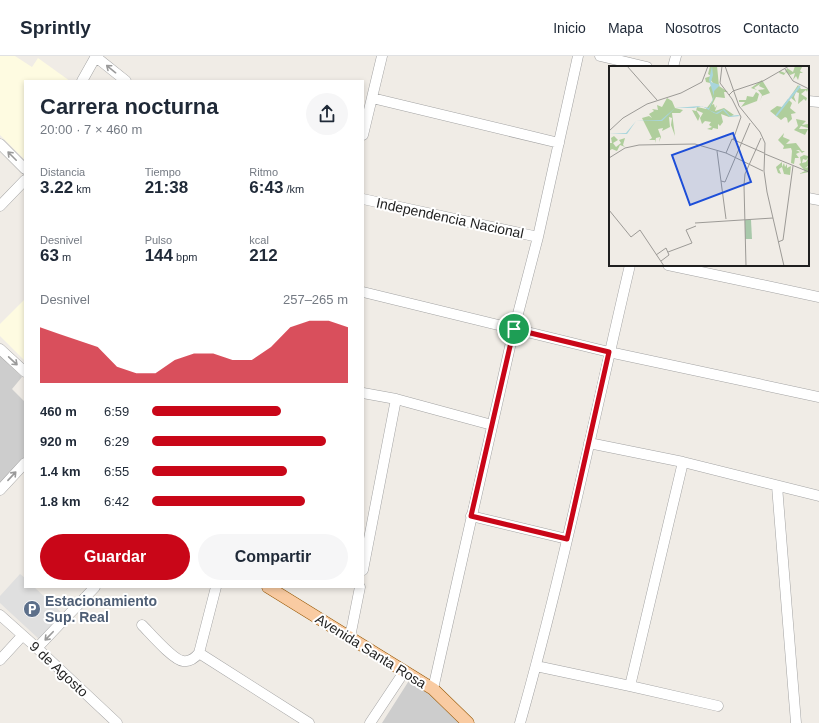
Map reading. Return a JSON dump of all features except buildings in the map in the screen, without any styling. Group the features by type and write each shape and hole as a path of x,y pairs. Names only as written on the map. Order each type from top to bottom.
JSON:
{"main road":[{"name":"Avenida Santa Rosa","path":"270,588 433,689 468,723"}],"street":[{"path":"83,80 96,56 125,80"},
{"path":"364,130 382,56"},
{"path":"433,689 471,516 514,329 538,237 578,56"},
{"path":"600,56 643,66"},
{"path":"673,66 676,56"},
{"path":"372,98 559,143"},
{"path":"809,101 819,102"},
{"path":"0,144 24,168"},
{"path":"0,206 24,181"},
{"path":"809,198 819,200"},
{"name":"Independencia Nacional","path":"364,199 538,237"},
{"path":"520,723 536,666 567,539 630,266"},
{"path":"673,266 819,298"},
{"path":"364,292 609,352 819,397"},
{"path":"0,349 24,371"},
{"path":"364,392 396,399 492,425"},
{"path":"364,565 396,399"},
{"path":"589,443 683,462 819,496"},
{"path":"630,686 683,462"},
{"path":"0,490 24,464"},
{"path":"776,486 796,723"},
{"path":"471,516 567,539"},
{"path":"37,648 94,588"},
{"path":"142,625 174,657 182,661 195,658 199,653 216,588"},
{"path":"350,637 360,588"},
{"name":"9 de Agosto","path":"0,615 117,723"},
{"path":"0,660 22,636"},
{"path":"199,653 309,723"},
{"path":"536,666 718,706"},
{"path":"370,723 404,672"}],"shaded area":[{"path":"0,56 15,56 32,67 38,58 69,80 24,80 24,159 0,135"},
{"path":"24,300 24,360 0,336 0,324"},
{"path":"0,356 22,377 12,389 24,401 24,458 0,484"},
{"name":"Estacionamiento Sup. Real","path":"20,574 24,577 24,588 35,588 63,614 40,640 0,603 0,596"},
{"path":"410,679 436,696 463,723 382,723"}],"place":[{"name":"Estacionamiento Sup. Real","path":"32,609"}],"route":[{"path":"514,329 609,352 567,539 471,516 514,329"}]}
